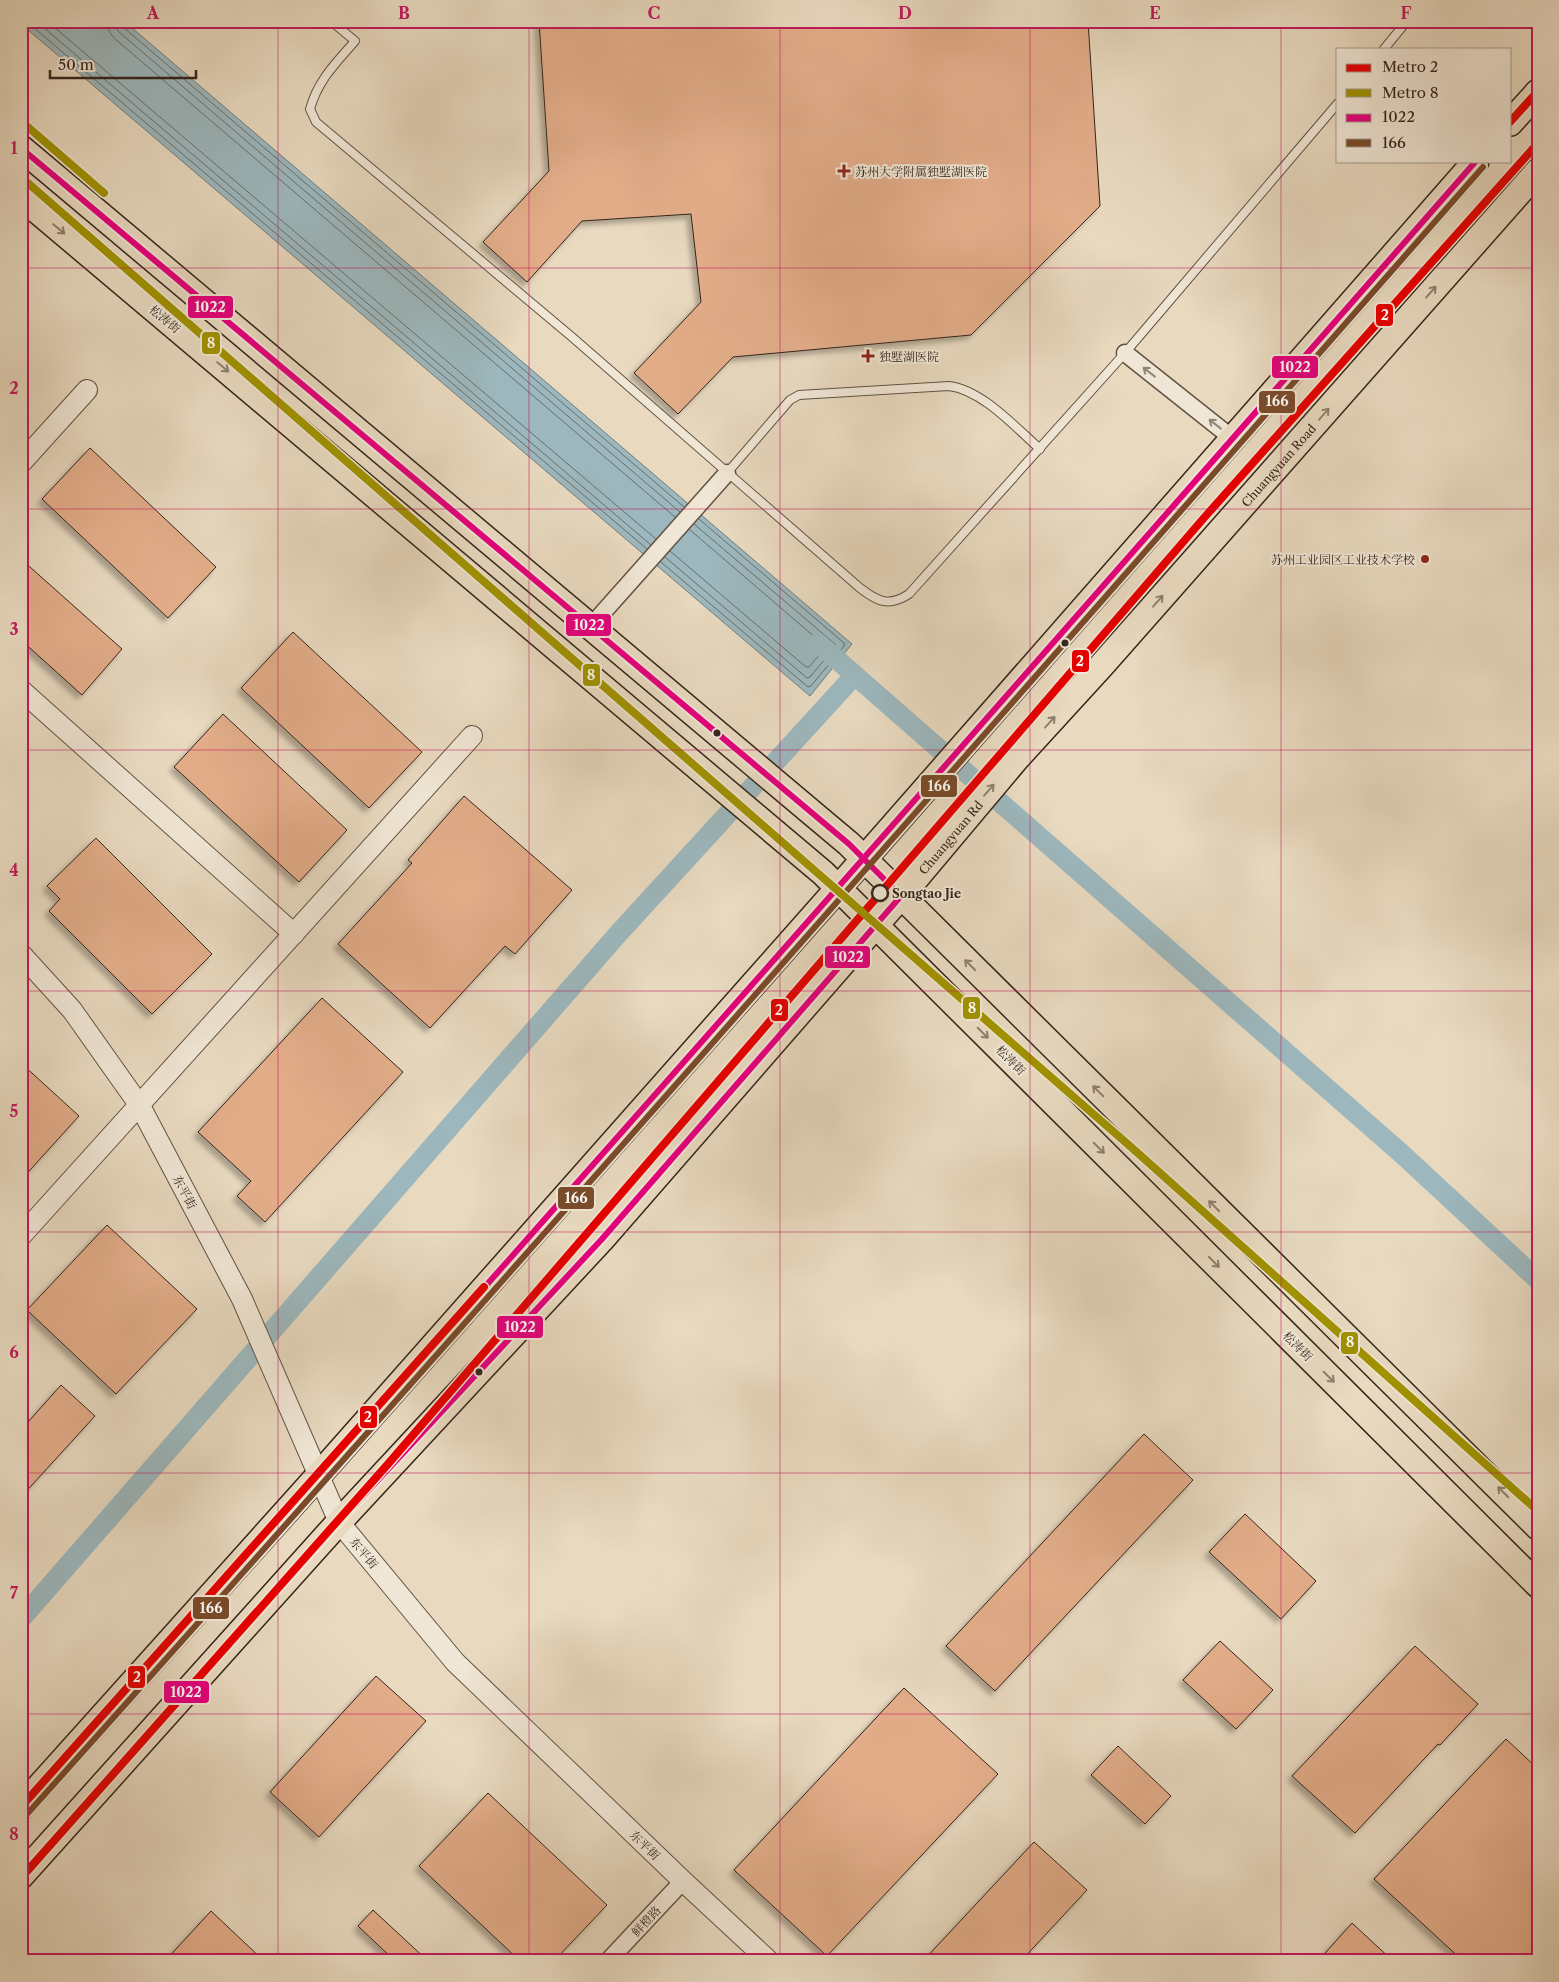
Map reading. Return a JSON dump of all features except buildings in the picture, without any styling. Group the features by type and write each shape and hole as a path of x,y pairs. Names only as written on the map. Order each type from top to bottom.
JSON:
{"main road":[{"path":"1512,121 1538,92"},
{"path":"21,148 799,801 864,859 1538,1527"},
{"path":"21,1807 318,1476 864,859 1475,162"},
{"name":"Chuangyuan Road","path":"1017,758 1102,665 1538,171"},
{"name":"松涛街","path":"21,197 838,888 1538,1585"},
{"name":"Chuangyuan Rd","path":"21,1876 338,1522 602,1239 874,924 901,896 961,822 1017,758"}],"street":[{"path":"1125,354 1232,438"},
{"path":"21,463 87,390"},
{"path":"591,626 727,472"},
{"path":"21,690 294,934"},
{"path":"21,1236 472,736"},
{"name":"东平街","path":"21,954 72,1010 140,1106 242,1299 338,1522 454,1662 769,1961"},
{"name":"鲜橙路","path":"608,1961 683,1880"}],"lane":[{"path":"331,21 355,41 320,82 313,95 310,109 316,122 572,337 860,588 871,597 884,602 899,601 909,594 1125,354 1336,105"},
{"path":"1385,48 1408,21"},
{"path":"727,472 790,400 799,395 949,386 961,387 978,395 1040,449"}],"water":[{"path":"21,21 124,21 852,644 810,696 21,24"}],"waterway":[{"path":"818,643 1402,1154 1538,1280"},
{"path":"21,1619 617,935 855,675"}],"metro line":[{"name":"2","path":"1512,120 1538,91"},
{"name":"8","path":"21,121 104,193"},
{"name":"2","path":"21,1878 388,1464 1203,519 1538,143"},
{"name":"8","path":"21,177 1131,1147 1538,1511"},
{"name":"2","path":"21,1807 484,1287"}],"transit line":[{"name":"1022","path":"1512,121 1538,92"},
{"name":"1022","path":"21,148 849,844 901,896 602,1239 339,1522 21,1876"},
{"name":"1022","path":"21,1807 569,1192 1475,162"},
{"name":"166","path":"28,1813 576,1198 1483,167"}],"place":[{"name":"苏州大学附属独墅湖医院","path":"844,171"},
{"name":"独墅湖医院","path":"868,356"},
{"name":"苏州工业园区工业技术学校","path":"1425,559"},
{"name":"Songtao Jie","path":"880,893"}]}
